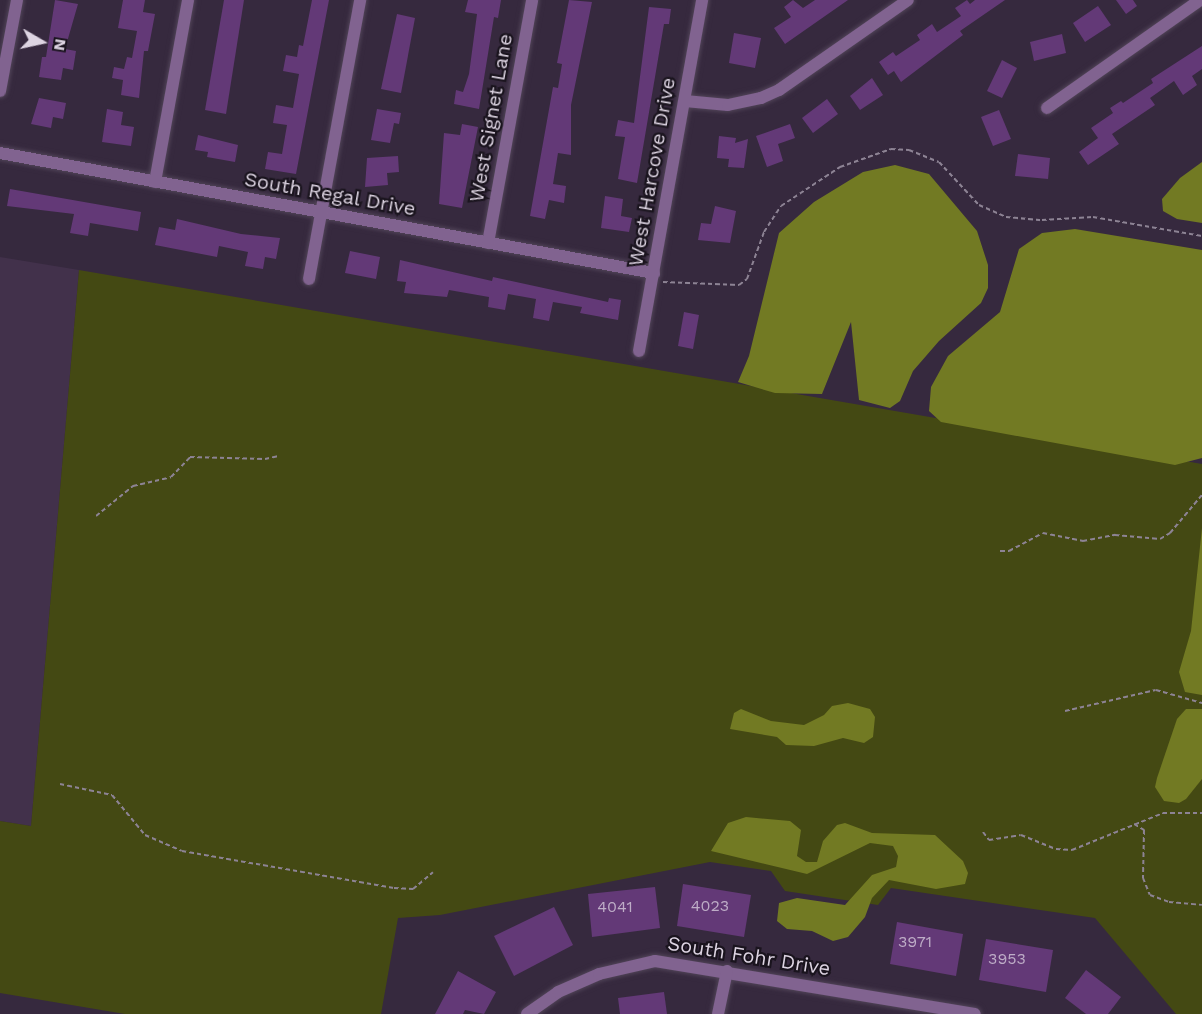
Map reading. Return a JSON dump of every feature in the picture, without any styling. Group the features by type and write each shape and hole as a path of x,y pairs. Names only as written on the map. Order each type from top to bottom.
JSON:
{"street":[{"path":"0,91 17,0"},
{"path":"155,182 188,0"},
{"path":"309,279 360,0"},
{"name":"West Signet Lane","path":"488,243 532,0"},
{"name":"West Harcove Drive","path":"639,351 702,0"},
{"path":"685,101 739,104 779,90 908,0"},
{"path":"1047,108 1200,0"},
{"name":"South Regal Drive","path":"0,153 488,243 653,277"},
{"name":"South Fohr Drive","path":"527,1014 558,992 600,974 655,961 727,971 975,1014"},
{"path":"718,1014 727,971"}],"path":[{"path":"653,277 739,285 747,279 764,231 781,206 840,167 891,149 909,150 939,162 979,205 993,213 1042,220 1093,217 1202,236"},
{"path":"96,516 133,486 171,477 190,457 265,459 279,456"},
{"path":"1000,551 1009,551 1043,533 1083,541 1115,535 1160,539 1170,533 1202,495"},
{"path":"1065,711 1156,690 1202,703"},
{"path":"60,784 112,795 145,835 182,851 394,888 413,889 433,872"},
{"path":"983,832 989,840 1021,835 1056,849 1072,850 1163,813 1202,813"},
{"path":"1134,824 1144,831 1143,878 1150,895 1168,902 1202,905"}],"shaded area":[{"path":"1202,162 1202,223 1177,219 1163,211 1162,199 1180,178"},
{"path":"895,165 929,174 977,231 988,265 988,288 981,303 939,341 913,371 900,401 890,408 859,400 851,322 822,394 775,393 738,382 749,356 779,233 814,202 863,172"},
{"path":"1075,229 1202,250 1202,458 1175,465 941,422 929,411 931,387 948,356 1000,312 1019,249 1042,233"},
{"path":"0,257 79,270 31,826 0,821"},
{"path":"79,270 1202,464 1202,1014 1176,1014 1095,918 891,888 878,905 785,891 771,871 710,862 440,915 398,918 381,1014 125,1014 0,993 0,821 31,826"},
{"path":"1202,528 1202,695 1185,692 1179,672 1191,631"},
{"path":"848,703 870,709 875,717 873,737 864,743 843,738 814,746 786,745 777,737 730,729 734,713 741,709 771,721 804,725 824,715 832,706"},
{"path":"1186,709 1202,709 1202,779 1186,799 1179,803 1164,801 1155,787 1157,778 1177,719"},
{"path":"746,817 790,821 801,830 797,856 806,862 817,862 823,841 837,825 845,823 872,833 935,835 963,861 968,873 965,884 936,889 889,880 872,898 865,917 848,937 833,941 812,931 787,929 777,921 779,903 797,898 845,905 872,875 896,867 898,856 893,846 870,843 807,874 711,851 728,823"}],"building":[{"path":"55,0 78,4 65,49 76,51 73,70 63,68 61,80 39,77 42,57 46,57"},
{"path":"123,0 145,0 143,12 155,14 148,51 144,51 139,98 121,95 123,80 112,78 114,67 124,69 127,57 132,58 137,31 118,28"},
{"path":"224,0 244,0 226,114 205,110"},
{"path":"312,0 329,0 296,174 265,169 268,152 282,154 287,125 273,123 276,105 293,108 299,74 283,71 286,55 297,57 299,45 303,46"},
{"path":"468,0 501,0 498,18 494,17 479,109 454,104 456,90 463,92 469,74 477,14 465,12"},
{"path":"569,0 592,2 571,105 571,155 558,153 553,184 566,186 564,203 549,200 545,219 530,216 553,87 558,88 562,64 557,63"},
{"path":"793,0 803,8 815,0 848,0 785,44 774,28 791,17 784,7"},
{"path":"967,0 970,4 975,0 1005,0 960,31 963,35 901,82 894,71 888,75 879,62 893,52 896,56 920,40 917,35 932,24 937,32 961,16 955,8"},
{"path":"1116,0 1133,0 1137,6 1126,14"},
{"path":"1098,6 1111,25 1085,42 1073,23"},
{"path":"649,7 671,9 669,24 664,24 637,183 618,179 625,137 615,136 618,120 634,123"},
{"path":"397,14 415,18 401,93 381,89"},
{"path":"734,33 761,38 755,68 729,63"},
{"path":"1062,34 1066,53 1034,61 1030,42"},
{"path":"1202,46 1202,69 1192,76 1197,85 1183,95 1174,81 1150,98 1155,105 1112,134 1119,144 1088,165 1079,152 1098,138 1091,128 1113,113 1110,108 1121,101 1123,103 1153,83 1151,79"},
{"path":"1002,60 1017,68 1002,98 987,91"},
{"path":"872,78 883,95 860,110 850,96"},
{"path":"39,98 66,103 63,119 53,117 51,128 31,124"},
{"path":"827,99 838,114 813,133 802,118"},
{"path":"107,109 123,112 121,125 134,127 131,146 102,142"},
{"path":"377,109 401,113 399,124 394,123 390,143 371,140"},
{"path":"999,110 1011,139 993,146 981,117"},
{"path":"462,124 478,127 462,208 439,204 444,133 460,135"},
{"path":"790,124 795,138 778,144 783,161 767,167 756,136"},
{"path":"198,135 238,145 235,162 207,157 208,152 195,150"},
{"path":"719,136 736,138 735,143 748,139 744,168 728,167 729,159 717,158"},
{"path":"1018,154 1050,158 1048,179 1015,176"},
{"path":"398,156 399,172 387,173 388,185 365,187 367,158"},
{"path":"10,189 141,212 138,231 90,223 88,236 70,233 74,214 7,206"},
{"path":"605,196 623,199 621,216 632,218 629,232 601,228"},
{"path":"715,206 736,211 730,243 698,240 701,223 711,224"},
{"path":"177,219 241,234 280,238 276,259 265,257 263,269 245,266 248,252 219,246 217,257 155,245 159,227 175,230"},
{"path":"350,251 380,257 376,279 345,273"},
{"path":"400,260 492,281 493,277 608,302 609,298 621,300 618,320 580,313 582,307 553,302 549,321 533,318 536,299 508,294 505,310 488,307 489,297 449,290 447,297 404,293 406,282 397,281"},
{"path":"684,312 699,315 693,349 678,346"},
{"path":"683,884 751,895 744,937 677,926"},
{"path":"655,887 660,928 592,937 588,894"},
{"path":"554,907 573,945 514,976 494,936"},
{"path":"897,922 963,934 956,976 890,964"},
{"path":"986,939 1053,950 1046,992 979,980"},
{"path":"1086,970 1121,997 1108,1014 1086,1014 1065,998"},
{"path":"458,971 496,992 484,1014 465,1010 463,1014 435,1014"},
{"path":"664,992 667,1014 620,1014 618,998"}]}
